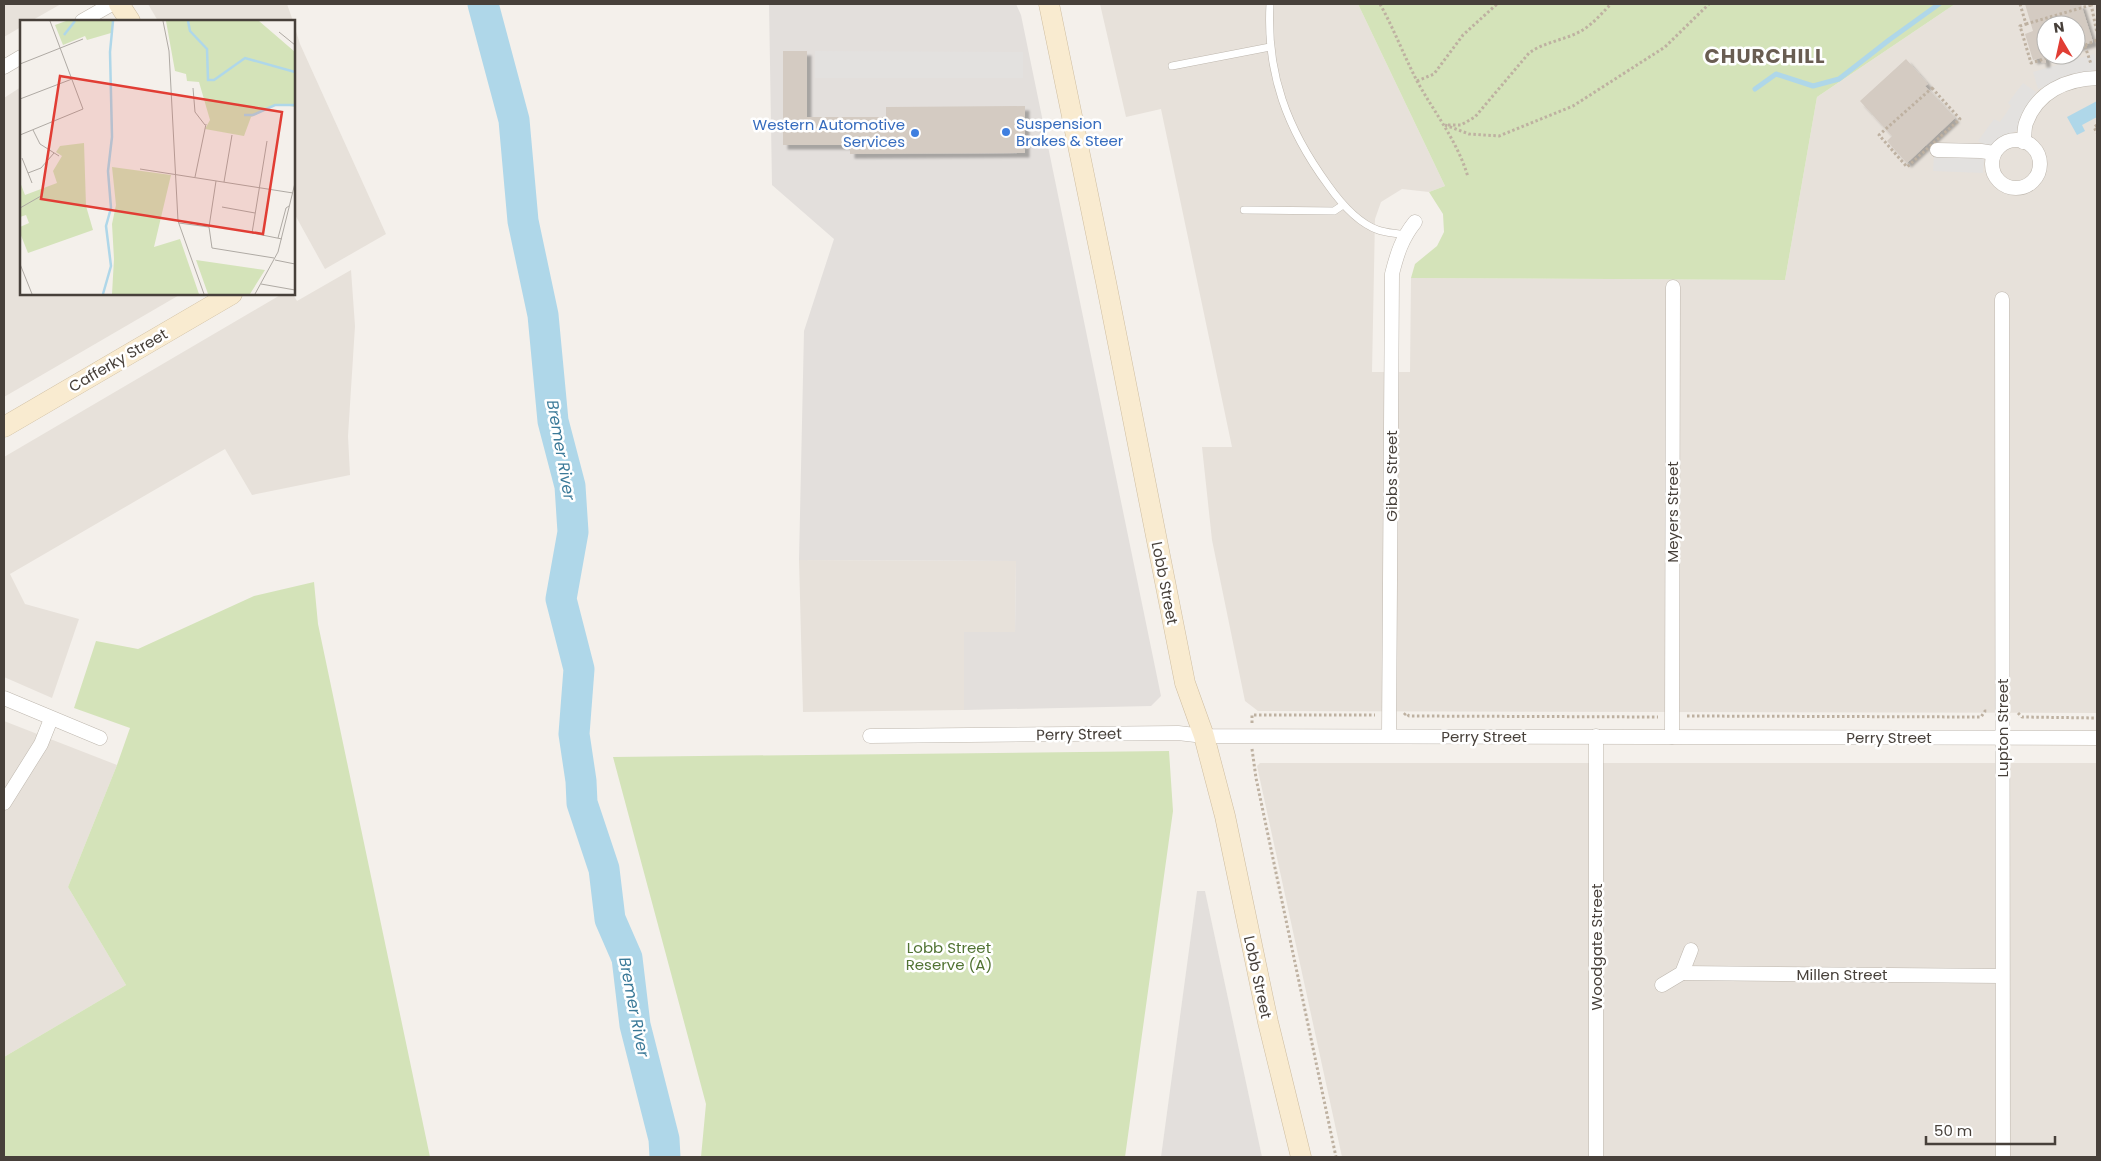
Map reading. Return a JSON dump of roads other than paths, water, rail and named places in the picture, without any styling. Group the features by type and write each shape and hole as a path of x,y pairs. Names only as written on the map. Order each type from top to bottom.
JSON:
{"main road":[{"path":"119,4 129,20"},
{"name":"Lobb Street","path":"1049,4 1185,683 1204,736 1225,816 1268,1022 1301,1157"},
{"name":"Cafferky Street","path":"4,427 230,295"}],"street":[{"path":"84,20 112,4"},
{"path":"4,67 20,58"},
{"path":"2023,142 2026,124 2041,98 2068,82 2097,78"},
{"path":"2006,142 2023,142 2031,146 2039,160 2036,176 2024,187 2008,187 2000,183 1995,177 1992,161 1994,153 2006,142"},
{"path":"1937,150 1994,153"},
{"name":"Gibbs Street","path":"1389,736 1392,274 1396,255 1405,235 1415,222"},
{"name":"Meyers Street","path":"1672,736 1673,287"},
{"name":"Lupton Street","path":"2002,299 2002,1157"},
{"path":"4,698 100,738"},
{"path":"4,803 41,744 52,719"},
{"name":"Perry Street","path":"870,736 1178,733 1204,736 2097,738"},
{"name":"Woodgate Street","path":"1596,736 1596,1157"},
{"path":"1662,985 1682,973 1691,950"},
{"name":"Millen Street","path":"1682,973 2002,976"}],"lane":[{"path":"1270,4 1270,47 1282,102 1295,134 1310,161 1343,205 1378,230 1405,235"},
{"path":"1172,66 1270,47"},
{"path":"1244,210 1334,211 1343,205"}],"water":[{"path":"2097,101 2097,117 2082,125 2085,131 2077,135 2067,117"}],"waterway":[{"name":"Bremer River","path":"483,4 514,120 523,221 543,315 553,421 570,486 573,532 561,599 579,669 574,734 581,781 582,803 604,869 610,919 627,958 635,1025 664,1139 665,1157"},
{"path":"1755,89 1776,74 1813,86 1839,79 1939,4"}],"place":[{"name":"Suspension Brakes & Steer","path":"1006,132"},
{"name":"Western Automotive Services","path":"915,133"}],"district":[{"name":"CHURCHILL","path":"1765,56"}],"park label":[{"name":"Lobb Street Reserve (A)","path":"949,956"}]}
